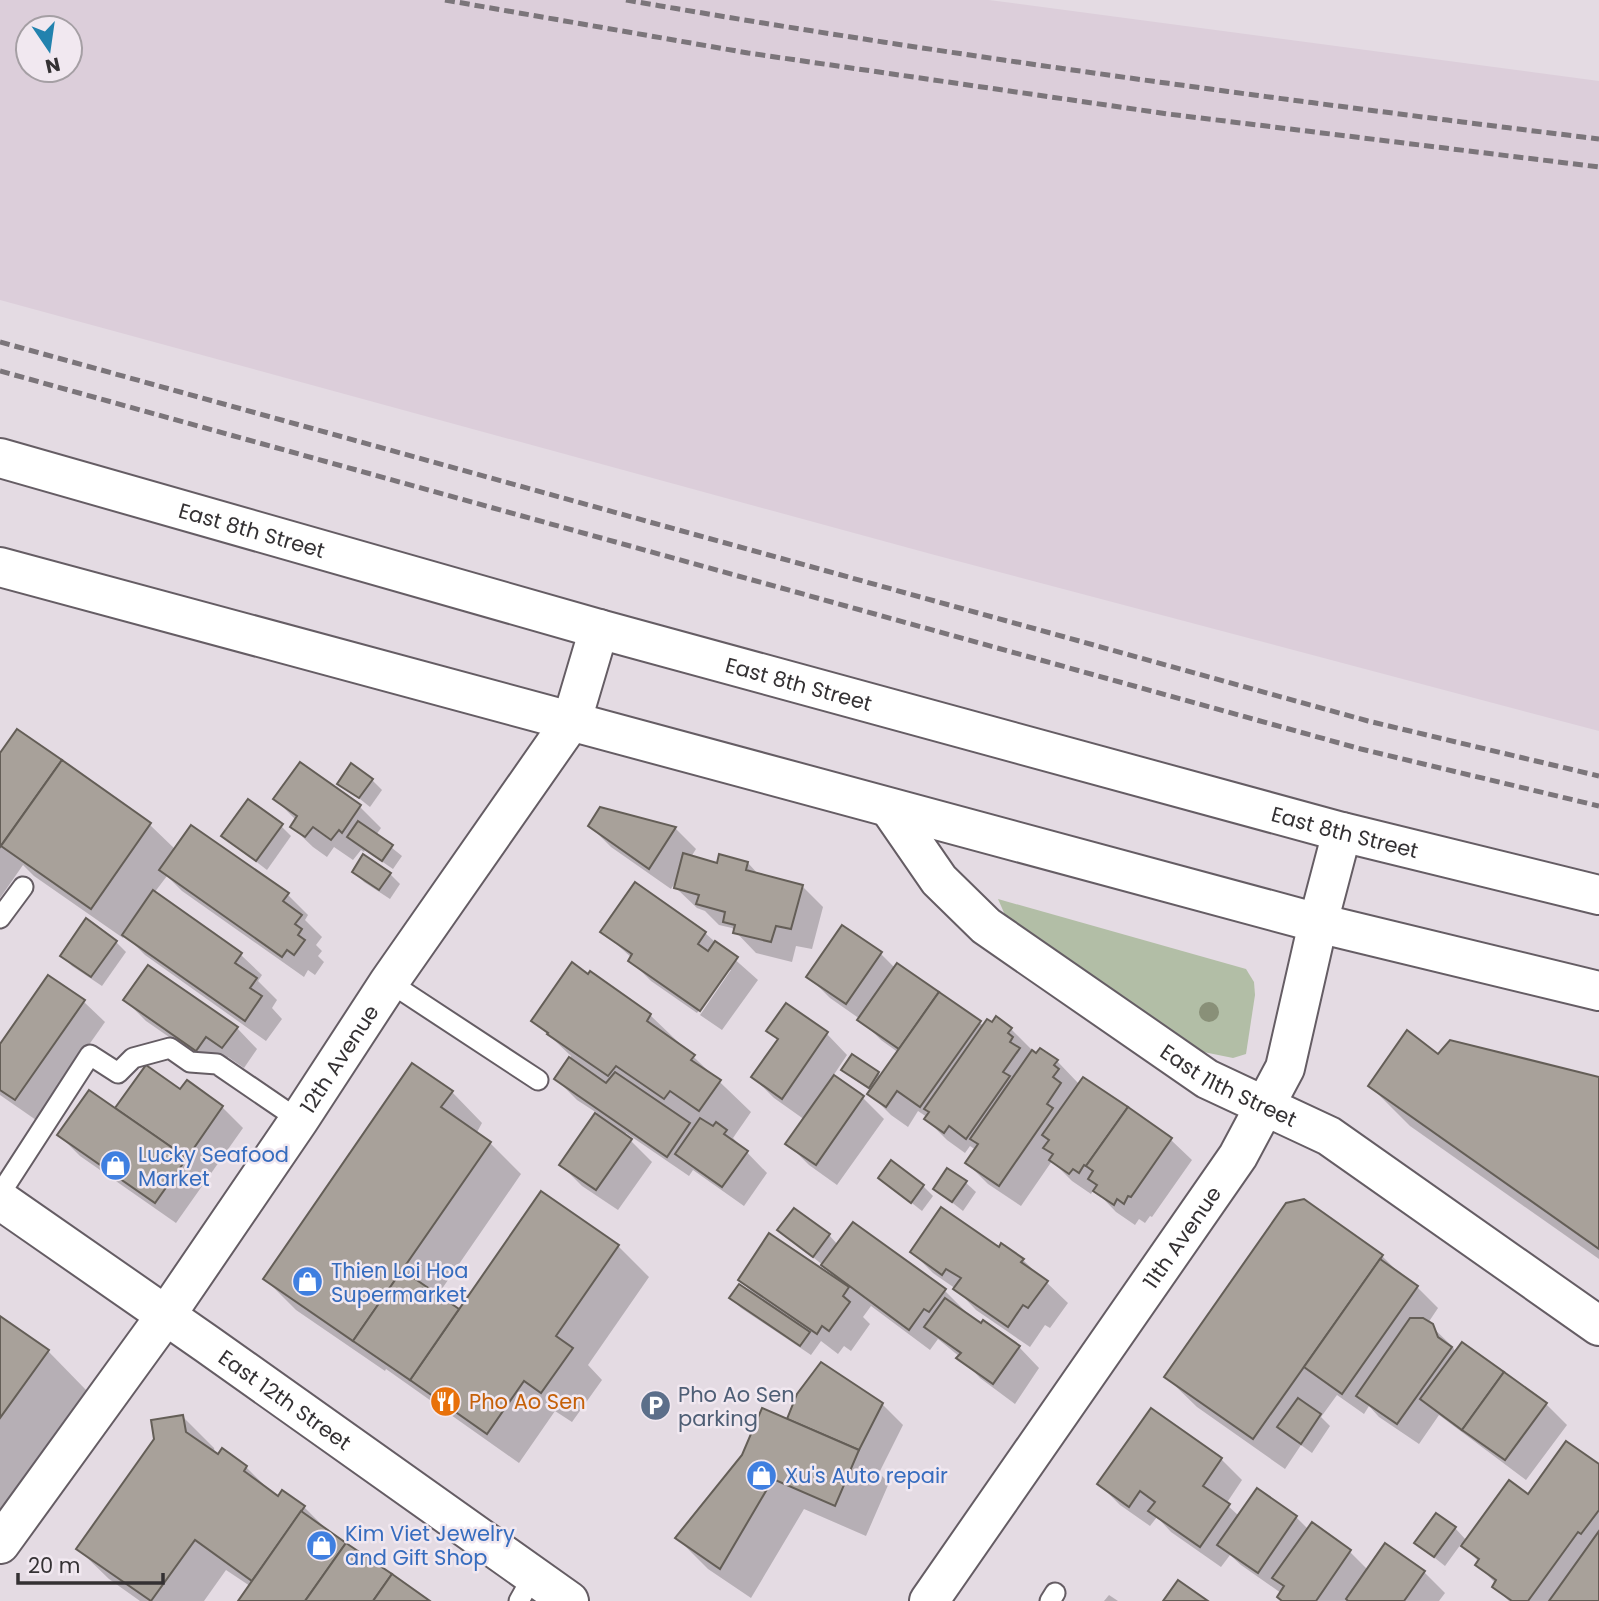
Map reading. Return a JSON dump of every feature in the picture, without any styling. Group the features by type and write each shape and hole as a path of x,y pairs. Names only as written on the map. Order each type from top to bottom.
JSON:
{"main road":[{"name":"East 8th Street","path":"0,458 599,629 1342,832 1599,895"},
{"path":"0,567 1318,923 1599,991"},
{"name":"12th Avenue","path":"0,1545 166,1315 389,982 572,720 599,629"},
{"name":"East 11th Street","path":"890,809 939,880 986,926 1207,1079 1329,1136 1599,1326"},
{"name":"11th Avenue","path":"929,1601 1238,1156 1265,1106 1285,1068 1342,832"},
{"name":"East 12th Street","path":"0,1200 166,1315 526,1588 569,1601"}],"lane":[{"path":"0,918 23,887"},
{"path":"389,982 538,1080"},
{"path":"0,1194 90,1055 118,1073 132,1058 170,1048 190,1062 217,1064 299,1120"}],"shaded area":[{"path":"0,0 989,0 1599,81 1599,731 931,554 0,300"}],"green space":[{"path":"998,899 1246,969 1254,982 1255,995 1246,1054 1233,1058 1189,1049 1005,915"}],"building":[{"path":"17,729 62,760 0,847 0,753"},
{"path":"62,760 151,823 91,909 1,846"},
{"path":"300,762 361,805 342,833 339,830 331,840 313,827 305,837 290,827 297,816 273,799"},
{"path":"351,763 373,779 359,798 337,784"},
{"path":"248,799 283,824 256,861 221,836"},
{"path":"600,807 676,827 649,869 588,826"},
{"path":"358,821 393,845 382,861 347,837"},
{"path":"191,825 289,893 283,901 302,915 295,924 302,929 298,935 305,940 294,955 287,950 282,957 159,870"},
{"path":"683,853 717,863 719,854 748,862 746,870 803,885 791,929 776,926 771,942 733,933 735,925 723,922 725,912 696,904 699,895 674,888"},
{"path":"363,854 391,873 379,890 352,872"},
{"path":"635,882 706,932 698,944 708,951 715,941 738,957 700,1011 628,961 632,954 600,932"},
{"path":"153,890 242,953 235,963 257,978 250,988 262,996 245,1021 122,935"},
{"path":"86,918 117,941 91,977 60,956"},
{"path":"842,925 882,952 846,1004 806,977"},
{"path":"572,962 588,974 590,971 651,1014 647,1021 695,1055 691,1060 721,1080 699,1111 670,1091 664,1099 616,1066 608,1076 531,1021"},
{"path":"897,963 939,992 899,1049 857,1020"},
{"path":"148,965 238,1027 222,1048 206,1037 196,1051 123,1000"},
{"path":"48,975 85,1000 15,1100 0,1090 0,1044"},
{"path":"939,992 981,1021 920,1107 897,1091 886,1107 867,1094"},
{"path":"786,1003 828,1032 782,1099 751,1077 778,1039 766,1031"},
{"path":"996,1016 1012,1028 1008,1033 1013,1037 1010,1042 1020,1048 1003,1072 1010,1076 966,1139 949,1126 944,1133 924,1119 929,1112 924,1109 987,1019 992,1022"},
{"path":"1407,1030 1438,1054 1450,1040 1599,1077 1599,1249 1368,1086"},
{"path":"1040,1048 1058,1060 1054,1065 1059,1069 1053,1077 1061,1083 1047,1104 1053,1108 999,1186 965,1163 978,1144 970,1139 1032,1050 1036,1053"},
{"path":"852,1054 879,1072 869,1088 841,1070"},
{"path":"569,1057 606,1083 615,1072 690,1123 667,1157 554,1079"},
{"path":"412,1063 453,1091 441,1107 491,1142 353,1341 263,1279"},
{"path":"146,1065 180,1089 187,1080 223,1106 187,1158 115,1108"},
{"path":"834,1075 864,1096 816,1165 785,1144"},
{"path":"1083,1077 1128,1107 1086,1166 1084,1165 1079,1173 1073,1169 1069,1174 1049,1160 1053,1154 1043,1148 1049,1140 1042,1135"},
{"path":"89,1090 187,1158 155,1203 57,1135"},
{"path":"1128,1107 1172,1138 1131,1197 1128,1196 1124,1204 1117,1199 1114,1205 1093,1191 1097,1185 1088,1179 1093,1171 1086,1166"},
{"path":"595,1113 632,1139 596,1190 559,1165"},
{"path":"700,1118 713,1126 716,1122 727,1130 724,1134 748,1151 722,1187 675,1154"},
{"path":"891,1160 924,1185 911,1203 878,1178"},
{"path":"947,1168 967,1181 952,1202 933,1189"},
{"path":"541,1191 619,1245 556,1336 573,1348 541,1393 524,1381 487,1434 410,1380"},
{"path":"1304,1199 1383,1255 1253,1439 1164,1377 1286,1203"},
{"path":"941,1207 999,1247 1001,1243 1024,1259 1021,1262 1048,1281 1028,1308 1023,1305 1008,1327 953,1289 961,1278 946,1269 942,1275 910,1252"},
{"path":"794,1208 830,1234 813,1257 777,1230"},
{"path":"853,1222 946,1289 929,1312 924,1309 909,1330 821,1265"},
{"path":"769,1233 849,1287 843,1296 850,1302 829,1331 822,1326 817,1334 738,1280"},
{"path":"1380,1259 1418,1286 1342,1394 1304,1367"},
{"path":"402,1270 459,1309 410,1380 353,1341"},
{"path":"739,1284 810,1332 800,1346 729,1298"},
{"path":"945,1298 1020,1346 993,1384 956,1358 961,1353 924,1327"},
{"path":"0,1316 49,1350 0,1418"},
{"path":"1410,1318 1423,1318 1433,1324 1438,1337 1452,1347 1397,1424 1356,1396"},
{"path":"1462,1342 1504,1372 1462,1430 1420,1399"},
{"path":"821,1362 883,1403 859,1450 787,1419 797,1394"},
{"path":"1504,1372 1547,1403 1505,1460 1462,1430"},
{"path":"1298,1398 1321,1414 1301,1444 1277,1427"},
{"path":"762,1408 859,1450 835,1506 773,1479 720,1569 675,1538 742,1455"},
{"path":"1151,1408 1222,1458 1203,1486 1230,1504 1200,1547 1148,1511 1155,1502 1140,1491 1129,1507 1097,1484"},
{"path":"183,1415 186,1432 218,1454 222,1448 247,1466 244,1471 278,1496 282,1490 305,1506 252,1581 195,1540 151,1601 76,1549 154,1439 151,1420"},
{"path":"1566,1441 1599,1464 1599,1510 1581,1534 1578,1532 1528,1601 1512,1601 1492,1587 1496,1580 1475,1565 1479,1559 1461,1546 1509,1480 1528,1494"},
{"path":"1257,1488 1297,1516 1258,1573 1217,1545"},
{"path":"301,1511 346,1543 305,1601 238,1601"},
{"path":"1436,1513 1456,1527 1434,1557 1414,1543"},
{"path":"1312,1522 1351,1550 1316,1601 1282,1601 1277,1597 1284,1586 1272,1578"},
{"path":"1599,1531 1599,1601 1549,1601"},
{"path":"346,1543 392,1574 373,1601 305,1601"},
{"path":"1385,1543 1425,1571 1404,1601 1348,1601 1346,1599"},
{"path":"392,1574 430,1601 373,1601"},
{"path":"1178,1580 1208,1601 1163,1601"}],"railway":[{"path":"445,0 748,53 1168,114 1599,167"},
{"path":"626,0 1112,76 1599,139"},
{"path":"0,342 1368,721 1599,776"},
{"path":"0,371 1361,749 1599,806"}],"place":[{"name":"Lucky Seafood Market","path":"115,1166"},
{"name":"Thien Loi Hoa Supermarket","path":"308,1282"},
{"name":"Pho Ao Sen","path":"446,1401"},
{"name":"Pho Ao Sen parking","path":"655,1406"},
{"name":"Xu's Auto repair","path":"762,1475"},
{"name":"Kim Viet Jewelry and Gift Shop","path":"322,1545"}]}
